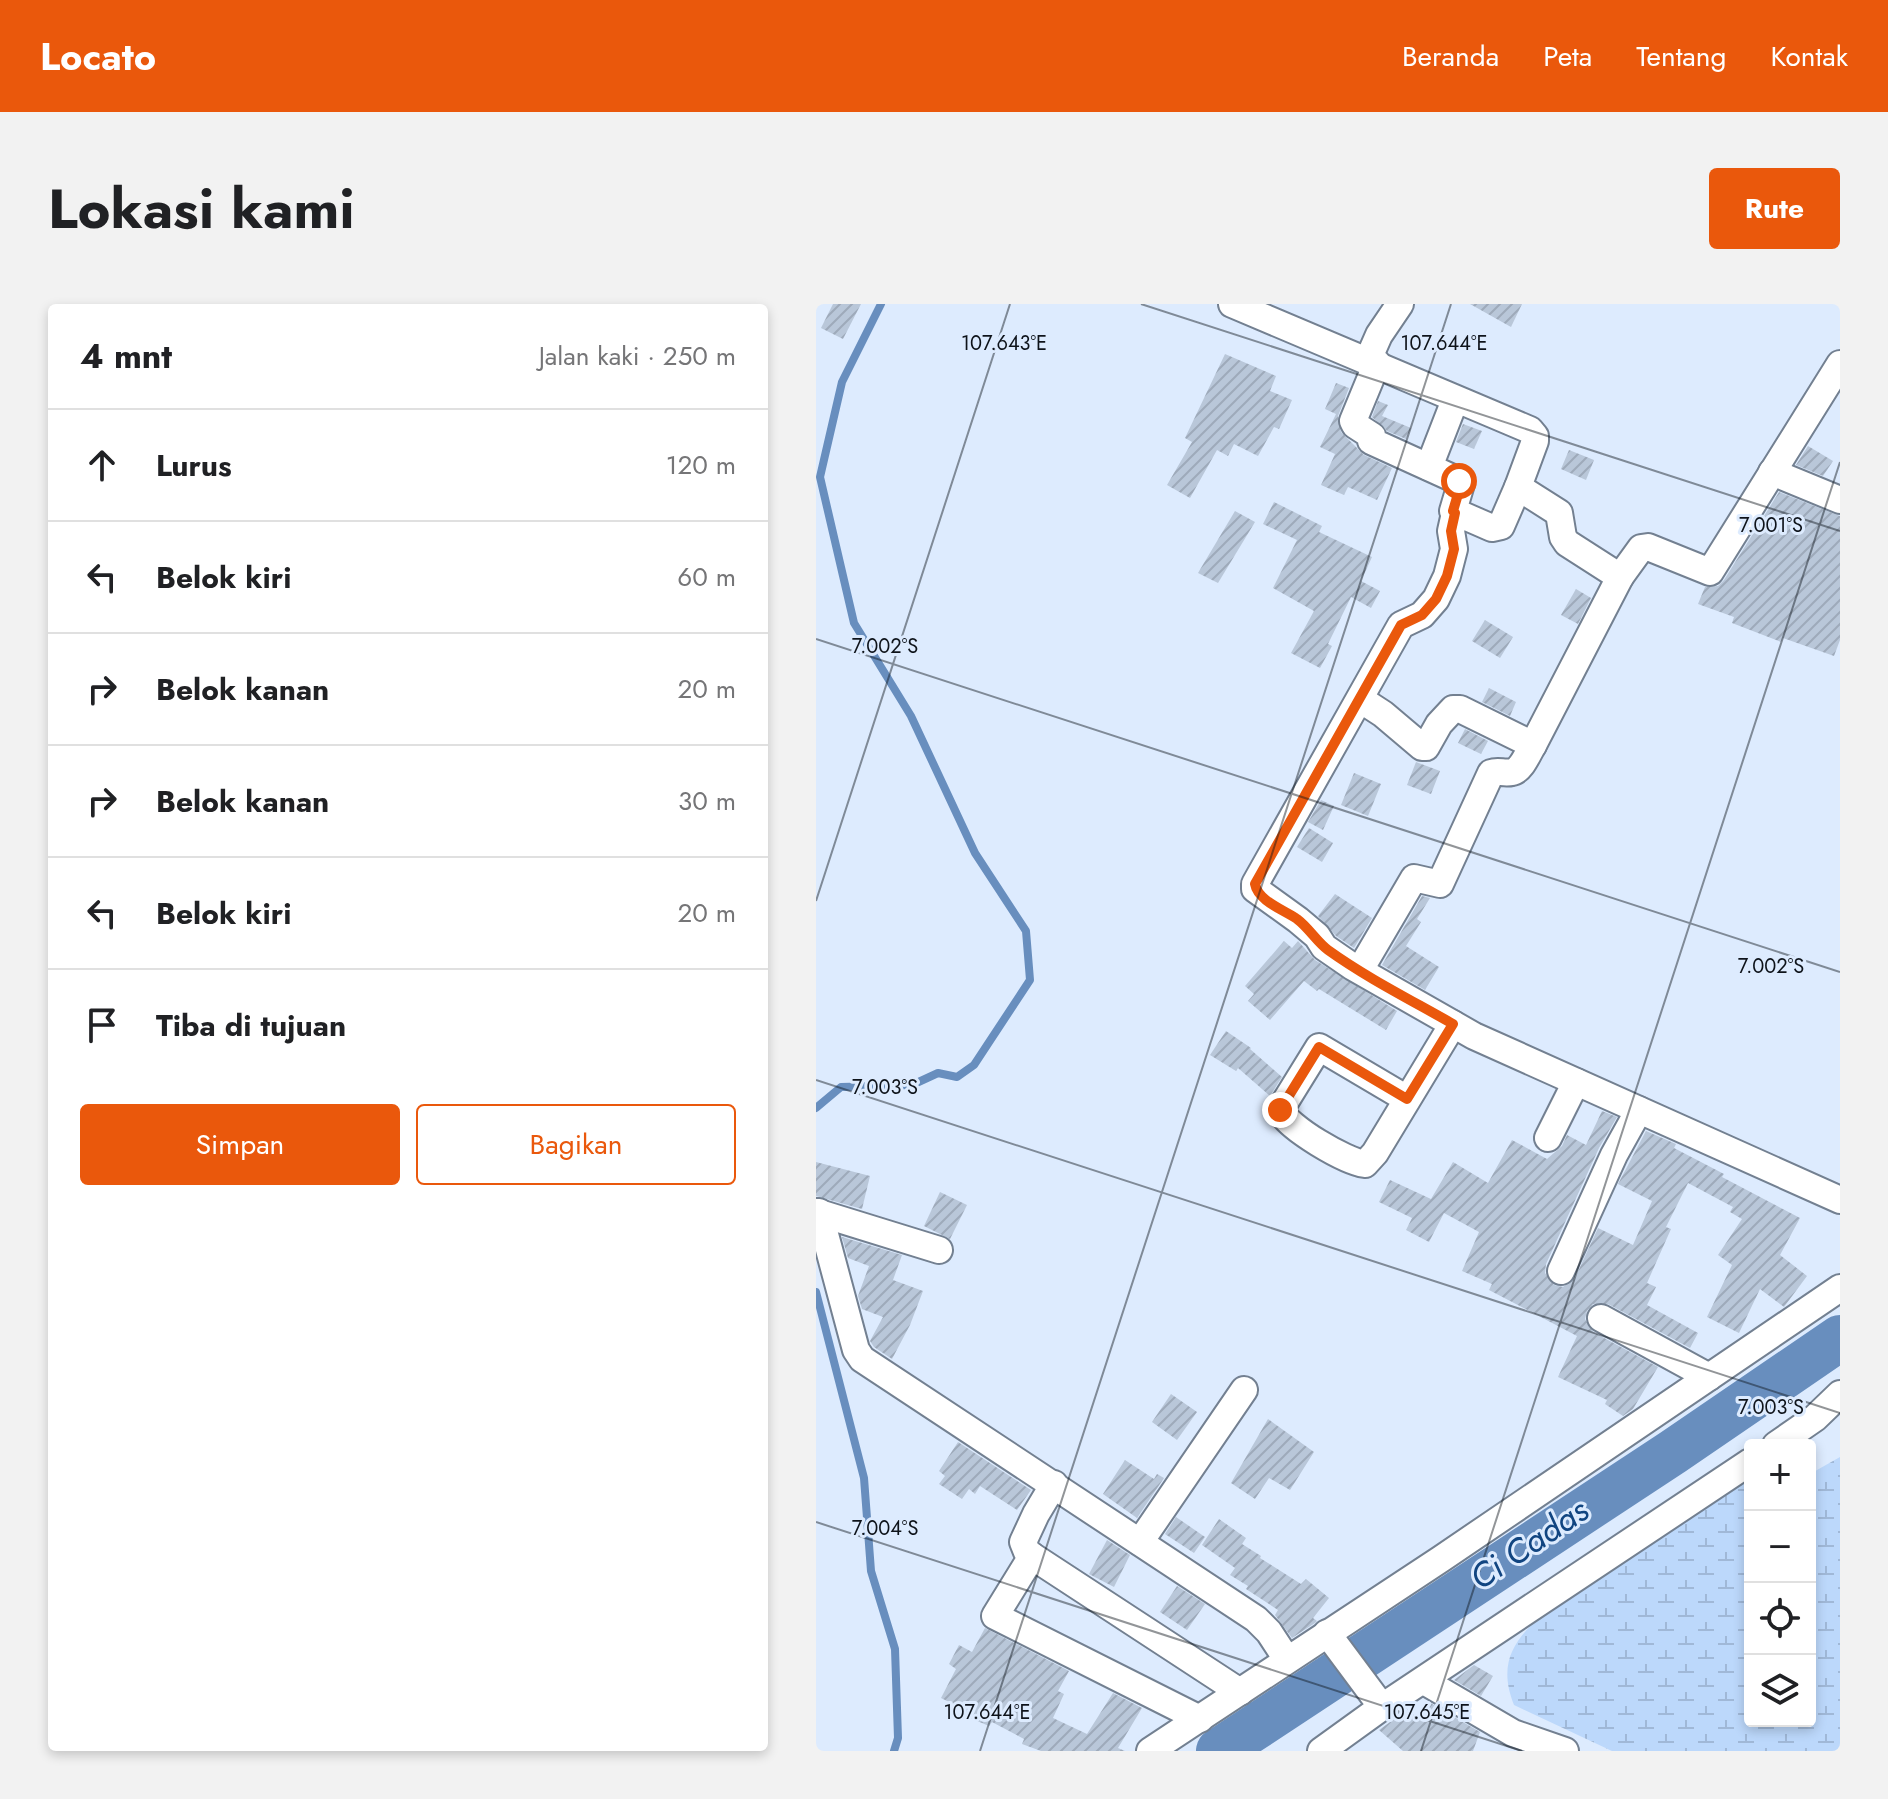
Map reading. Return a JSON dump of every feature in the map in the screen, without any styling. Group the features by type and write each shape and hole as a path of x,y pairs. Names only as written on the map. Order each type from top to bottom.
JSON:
{"street":[{"path":"1232,304 1533,433 1535,441 1498,529 1455,513"},
{"path":"1400,304 1379,335 1353,421 1370,433 1375,444 1460,482 1451,531 1454,549 1447,576 1436,599 1422,615 1401,625 1255,884 1259,894 1298,920 1317,936 1324,947 1474,1036 1840,1200"},
{"path":"1360,970 1414,878 1440,884 1491,773 1496,770 1514,772 1533,745 1620,577 1641,548 1648,547 1710,572 1840,364"},
{"path":"1429,467 1455,400"},
{"path":"1772,472 1840,500"},
{"path":"1518,487 1559,513 1567,543 1620,577"},
{"path":"1360,699 1422,747 1426,747 1439,724 1453,709 1460,709 1533,745"},
{"path":"1407,1099 1319,1047 1280,1110 1284,1118 1315,1140 1356,1163 1365,1164 1375,1153 1453,1024"},
{"path":"1548,1138 1576,1082"},
{"path":"1561,1271 1614,1155 1639,1110"},
{"path":"818,1212 939,1250"},
{"path":"818,1212 858,1355 1256,1619 1286,1658"},
{"path":"1150,1751 1286,1658 1331,1638 1840,1288"},
{"path":"1601,1318 1709,1377"},
{"path":"1140,1542 1244,1390"},
{"path":"1785,1439 1815,1418 1840,1394"},
{"path":"1321,1751 1379,1703 1424,1681 1744,1466"},
{"path":"1054,1484 1023,1542 1027,1552 1240,1692"},
{"path":"1032,1556 995,1616 1200,1719"},
{"path":"1331,1638 1379,1703"},
{"path":"1424,1681 1509,1742 1565,1751"}],"green space":[{"path":"1840,1457 1840,1751 1612,1751 1514,1705 1507,1672 1510,1658 1515,1646 1533,1623 1558,1601 1744,1475 1744,1727 1816,1727 1816,1471"}],"building":[{"path":"833,304 861,304 843,339 821,328"},
{"path":"1470,304 1522,304 1511,327"},
{"path":"1225,354 1276,376 1270,391 1292,400 1279,429 1274,427 1258,456 1234,444 1228,456 1217,450 1190,498 1167,485 1192,442 1185,438"},
{"path":"1336,383 1349,388 1338,416 1341,432 1364,455 1392,468 1377,500 1348,487 1344,495 1321,485 1335,454 1320,447 1336,414 1325,409"},
{"path":"1378,401 1388,405 1382,416 1411,428 1406,439 1387,431 1372,417"},
{"path":"1463,424 1482,431 1474,449 1456,442"},
{"path":"1808,446 1833,461 1823,476 1796,465"},
{"path":"1569,450 1594,460 1586,480 1561,469"},
{"path":"1779,492 1840,516 1840,640 1834,656 1783,638 1781,642 1732,623 1734,617 1698,604 1705,587 1718,586 1724,580"},
{"path":"1274,502 1322,526 1319,532 1372,557 1361,581 1380,591 1371,608 1351,597 1320,668 1291,653 1314,611 1273,588 1297,540 1263,524"},
{"path":"1235,511 1255,522 1218,583 1198,573"},
{"path":"1576,589 1591,598 1578,624 1561,615"},
{"path":"1485,620 1513,637 1500,658 1472,641"},
{"path":"1489,688 1516,702 1510,716 1482,702"},
{"path":"1465,729 1488,741 1481,754 1458,743"},
{"path":"1416,762 1440,771 1431,794 1407,785"},
{"path":"1354,773 1381,784 1368,816 1341,805"},
{"path":"1321,800 1334,806 1323,830 1308,822"},
{"path":"1309,828 1333,843 1322,862 1297,847"},
{"path":"1335,894 1372,918 1354,948 1336,936 1318,916"},
{"path":"1422,896 1430,898 1417,919 1421,922 1406,946 1439,967 1425,990 1382,965"},
{"path":"1284,941 1292,948 1298,941 1315,960 1397,1011 1386,1030 1304,981 1270,1020 1248,1001 1254,994 1245,986"},
{"path":"1226,1031 1251,1048 1282,1077 1270,1096 1238,1068 1236,1071 1210,1055"},
{"path":"1602,1111 1617,1117 1599,1148 1546,1264 1545,1273 1554,1285 1563,1287 1575,1278 1598,1228 1633,1245 1652,1201 1618,1184 1646,1131 1676,1144 1674,1148 1724,1174 1722,1177 1800,1218 1780,1255 1807,1276 1784,1307 1760,1289 1739,1333 1707,1317 1732,1265 1718,1255 1742,1219 1730,1212 1733,1207 1688,1183 1666,1227 1671,1229 1647,1283 1656,1287 1647,1305 1698,1333 1690,1348 1608,1304 1593,1304 1587,1311 1585,1319 1593,1332 1658,1367 1633,1409 1623,1416 1605,1404 1607,1400 1558,1377 1577,1336 1489,1290 1492,1284 1462,1271 1479,1232 1444,1213 1429,1242 1406,1230 1412,1218 1379,1202 1390,1180 1431,1199 1453,1162 1488,1183 1512,1140 1547,1159 1562,1146 1567,1135 1586,1145"},
{"path":"816,1162 870,1176 862,1209 816,1196"},
{"path":"940,1192 967,1205 950,1239 924,1226"},
{"path":"842,1237 902,1255 893,1280 923,1291 892,1359 870,1341 883,1317 862,1309 858,1296 869,1266 848,1258"},
{"path":"1171,1394 1197,1412 1177,1440 1152,1422"},
{"path":"1268,1419 1314,1452 1290,1490 1269,1478 1255,1499 1231,1483"},
{"path":"958,1442 1031,1490 1017,1510 980,1486 975,1494 969,1489 962,1499 939,1484 945,1476 939,1471"},
{"path":"1125,1460 1154,1479 1157,1474 1164,1478 1137,1518 1103,1494"},
{"path":"1176,1517 1205,1537 1194,1553 1165,1534"},
{"path":"1219,1519 1246,1538 1242,1544 1260,1558 1301,1584 1306,1579 1329,1598 1313,1618 1317,1621 1315,1623 1292,1638 1275,1615 1278,1610 1246,1589 1248,1586 1230,1575 1235,1568 1202,1545"},
{"path":"1107,1540 1130,1555 1114,1587 1089,1574"},
{"path":"1177,1586 1205,1604 1187,1630 1160,1612"},
{"path":"985,1628 1069,1671 1058,1691 1064,1694 1053,1718 1087,1734 1113,1693 1142,1708 1118,1748 1125,1751 1041,1751 1022,1744 1024,1739 992,1722 989,1726 963,1715 965,1710 941,1698 956,1669 949,1664 959,1645 972,1652"},
{"path":"1474,1665 1493,1676 1481,1696 1454,1680"},
{"path":"1427,1701 1480,1732 1473,1751 1403,1751 1379,1730 1408,1709 1419,1719"}],"waterway":[{"path":"816,1108 841,1087 912,1085 938,1073 957,1077 974,1065 1030,980 1026,931 975,853 911,716 854,623 820,477 842,382 881,304"},
{"path":"816,1292 864,1478 871,1571 895,1649 898,1738 894,1751"},
{"name":"Ci Cadas","path":"1219,1751 1673,1452 1840,1338"}],"route":[{"path":"1280,1110 1319,1047 1324,1047 1407,1099 1453,1024 1324,947 1317,936 1298,920 1259,894 1255,884 1401,625 1422,615 1436,599 1447,576 1454,549 1451,531 1461,484 1459,481"}]}
